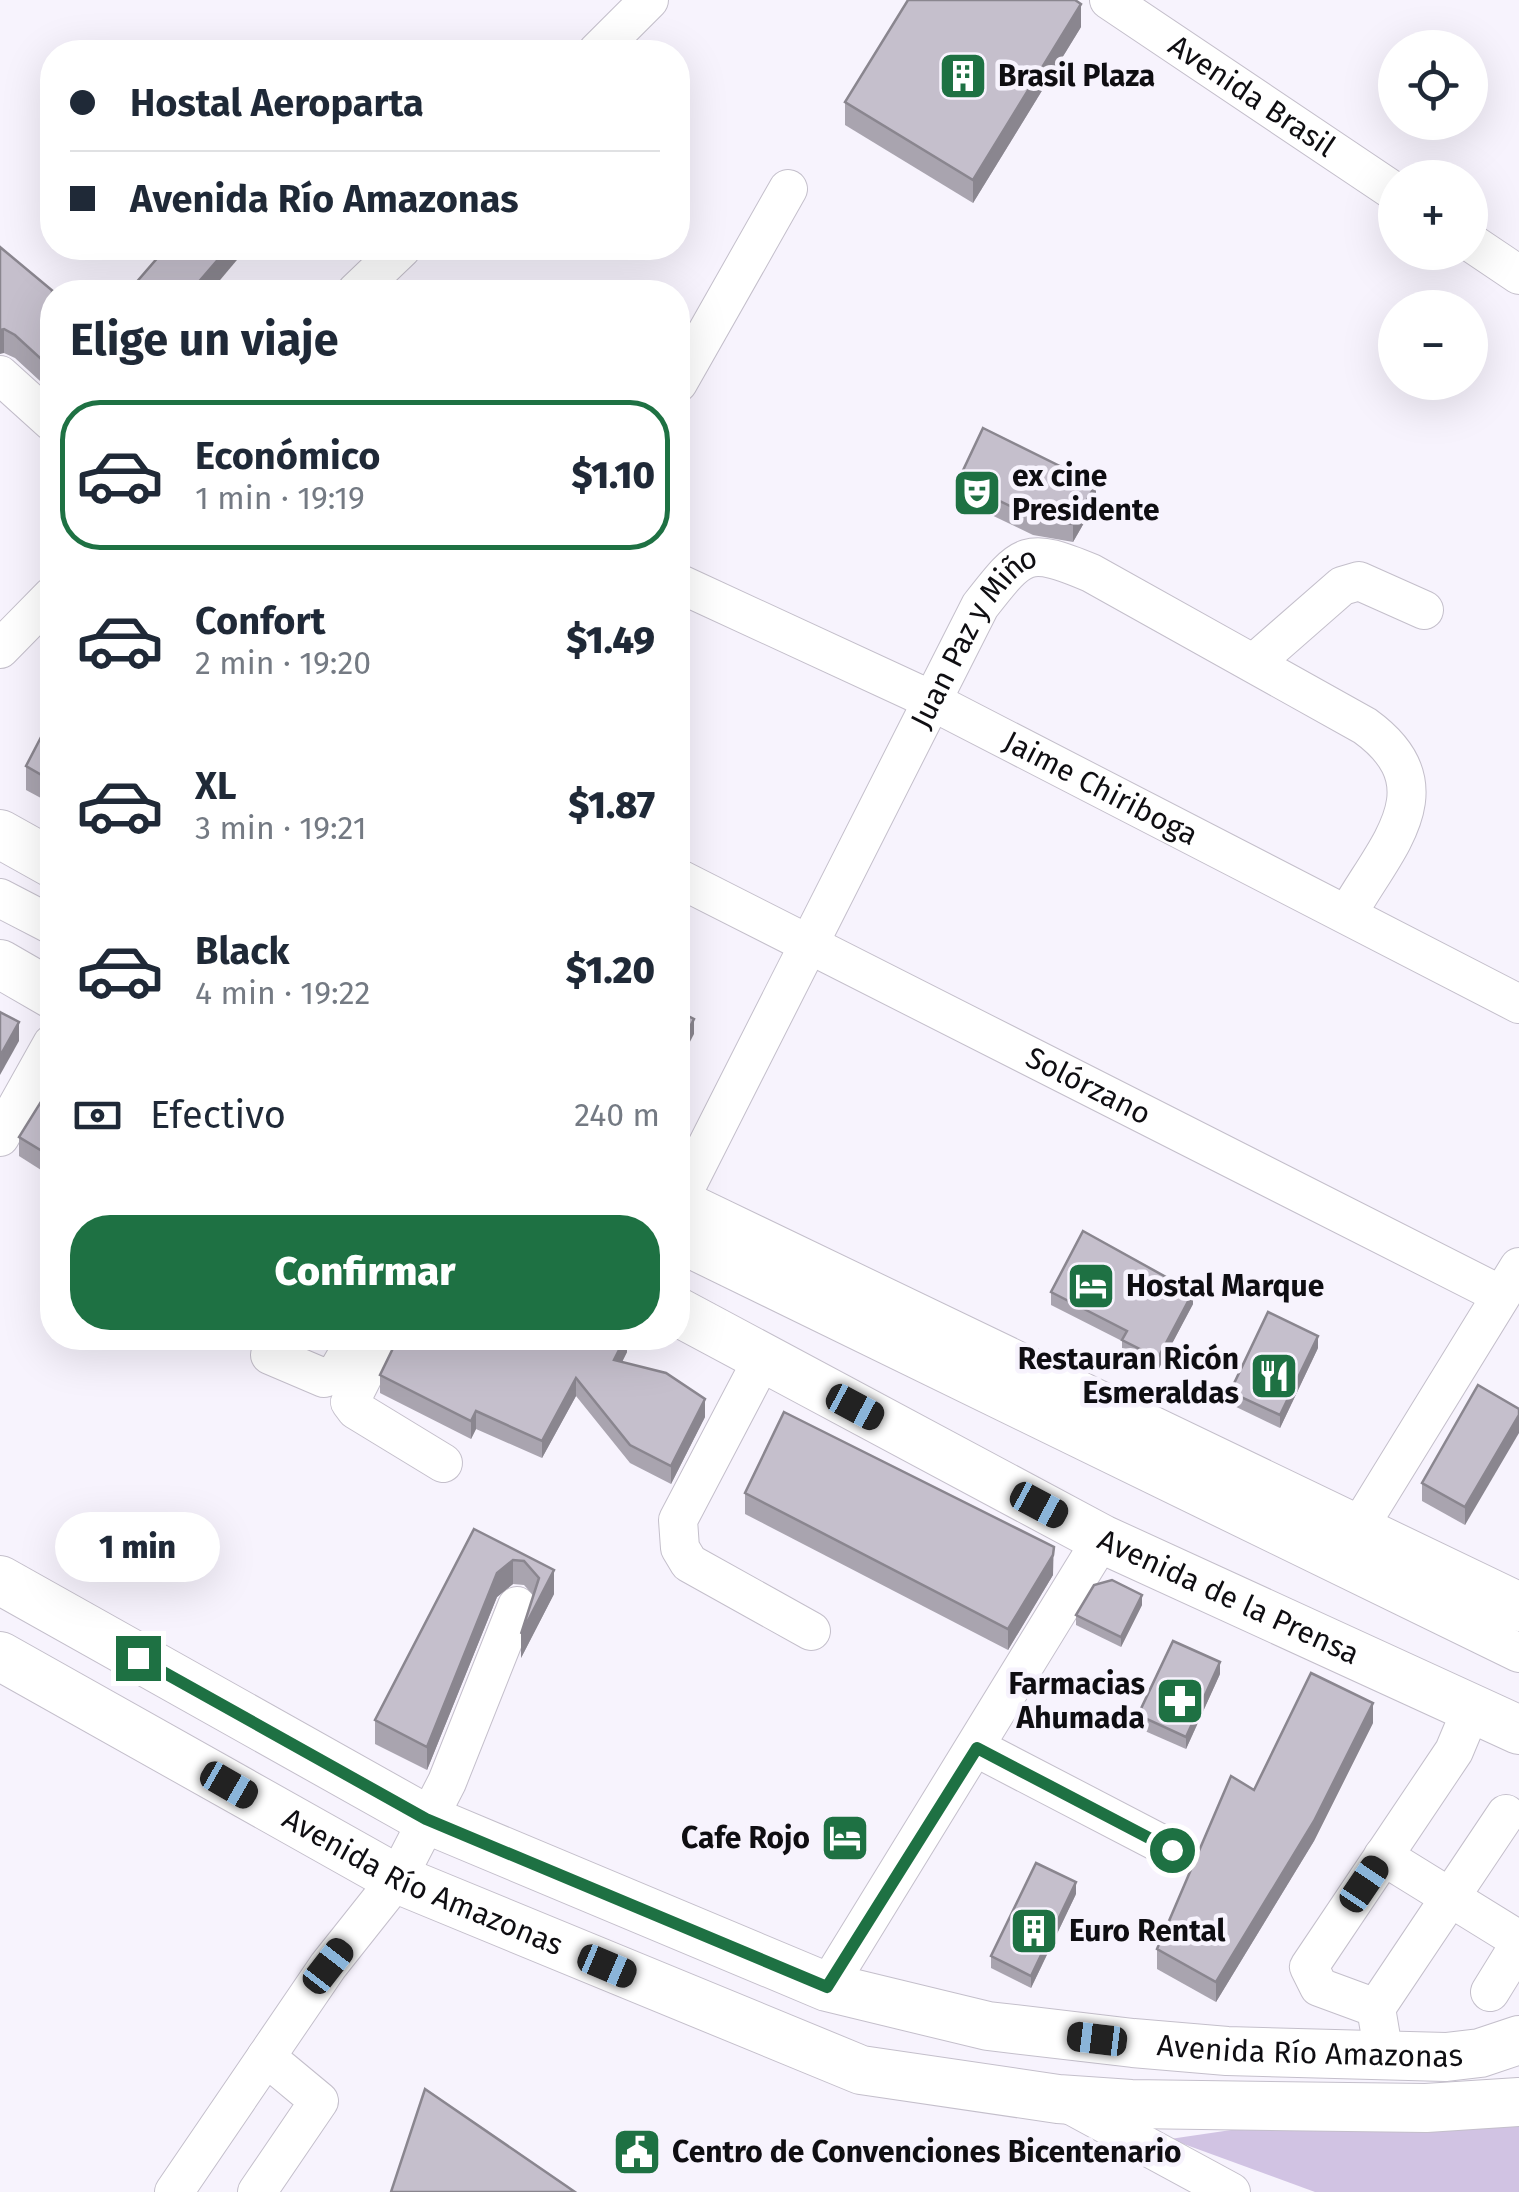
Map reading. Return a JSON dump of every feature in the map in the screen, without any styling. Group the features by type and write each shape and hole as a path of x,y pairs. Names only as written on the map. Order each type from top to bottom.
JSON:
{"main road":[{"path":"0,834 40,856"},
{"path":"0,964 40,987"},
{"path":"690,1209 1519,1607"},
{"name":"Avenida de la Prensa","path":"690,1318 1102,1539 1519,1730"},
{"name":"Avenida Río Amazonas","path":"0,1580 426,1819 827,1987 1006,2028 1226,2052 1480,2053 1519,2040"},
{"name":"Avenida Río Amazonas","path":"0,1656 397,1879 861,2070 1058,2099 1131,2104 1426,2108 1519,2102"}],"street":[{"path":"608,40 649,0"},
{"name":"Avenida Brasil","path":"1109,0 1378,181"},
{"path":"690,361 788,189"},
{"path":"1488,254 1519,275"},
{"path":"369,280 389,260"},
{"path":"0,375 40,411"},
{"name":"Juan Paz y Miño","path":"690,1179 980,606 1014,565 1028,557 1047,555 1091,573 1254,662 1384,740 1404,768 1408,788 1404,816 1348,913"},
{"path":"1254,662 1342,586 1359,581 1424,610"},
{"name":"Jaime Chiriboga","path":"690,588 930,701 1519,1004"},
{"path":"0,649 40,608"},
{"name":"Solórzano","path":"690,884 1510,1281"},
{"path":"0,898 40,919"},
{"path":"0,1136 40,1065"},
{"path":"690,1249 1519,1653"},
{"path":"1359,1527 1510,1281"},
{"path":"270,1356 324,1378 336,1374 351,1350"},
{"path":"376,1350 350,1402 356,1410 443,1462"},
{"path":"763,1358 678,1520 676,1532 689,1563 811,1631"},
{"path":"827,1987 1102,1539"},
{"path":"174,2192 328,1966 397,1879 447,1782 518,1606"},
{"path":"1376,2008 1320,1986 1309,1967 1454,1750 1472,1708"},
{"path":"977,1748 1172,1850"},
{"path":"1384,2055 1376,2008 1506,1814"},
{"path":"1383,1856 1519,1943 1490,1992"},
{"path":"256,2192 319,2100 266,2057"},
{"path":"1058,2099 1231,2192"}],"shaded area":[{"path":"1519,2088 1519,2192 1315,2192 1170,2139"}],"building":[{"name":"Brasil Plaza","path":"908,0 1075,0 1081,4 973,180 845,102"},
{"path":"0,247 40,280 40,358 15,335 0,330"},
{"path":"156,260 218,260 200,280 138,280"},
{"path":"983,428 1096,484 1073,524 1033,517 958,481"},
{"path":"40,739 40,774 26,766"},
{"path":"0,1012 19,1022 0,1056"},
{"path":"40,1103 40,1150 19,1137"},
{"path":"1083,1231 1193,1292 1158,1358 1122,1340 1127,1331 1051,1292"},
{"name":"Restauran Ricón Esmeraldas","path":"1268,1312 1318,1336 1280,1415 1230,1392"},
{"path":"392,1350 619,1350 614,1360 666,1373 705,1399 671,1466 630,1445 576,1378 542,1441 476,1411 471,1421 380,1375"},
{"path":"1478,1385 1519,1409 1519,1415 1465,1507 1422,1483"},
{"path":"784,1412 1054,1547 1053,1555 1008,1629 745,1493"},
{"path":"474,1529 554,1570 521,1634 539,1578 524,1561 513,1560 497,1573 427,1747 375,1720"},
{"path":"1112,1580 1142,1595 1121,1637 1076,1615 1094,1585"},
{"name":"Farmacias Ahumada","path":"1173,1641 1220,1662 1186,1737 1138,1715"},
{"path":"1311,1673 1373,1703 1314,1821 1216,1982 1157,1949 1231,1776 1254,1790"},
{"name":"Euro Rental","path":"1036,1863 1076,1882 1031,1976 991,1956"},
{"path":"425,2089 575,2192 391,2192"}],"place":[{"name":"Brasil Plaza","path":"963,76"},
{"name":"ex cine Presidente","path":"977,493"},
{"name":"Hostal Marque","path":"1091,1286"},
{"name":"Restauran Ricón Esmeraldas","path":"1274,1376"},
{"name":"Farmacias Ahumada","path":"1180,1701"},
{"name":"Cafe Rojo","path":"845,1838"},
{"name":"Euro Rental","path":"1034,1931"},
{"name":"Centro de Convenciones Bicentenario","path":"637,2152"}],"route":[{"path":"138,1658 426,1819 827,1987 977,1748 1172,1850"}]}
